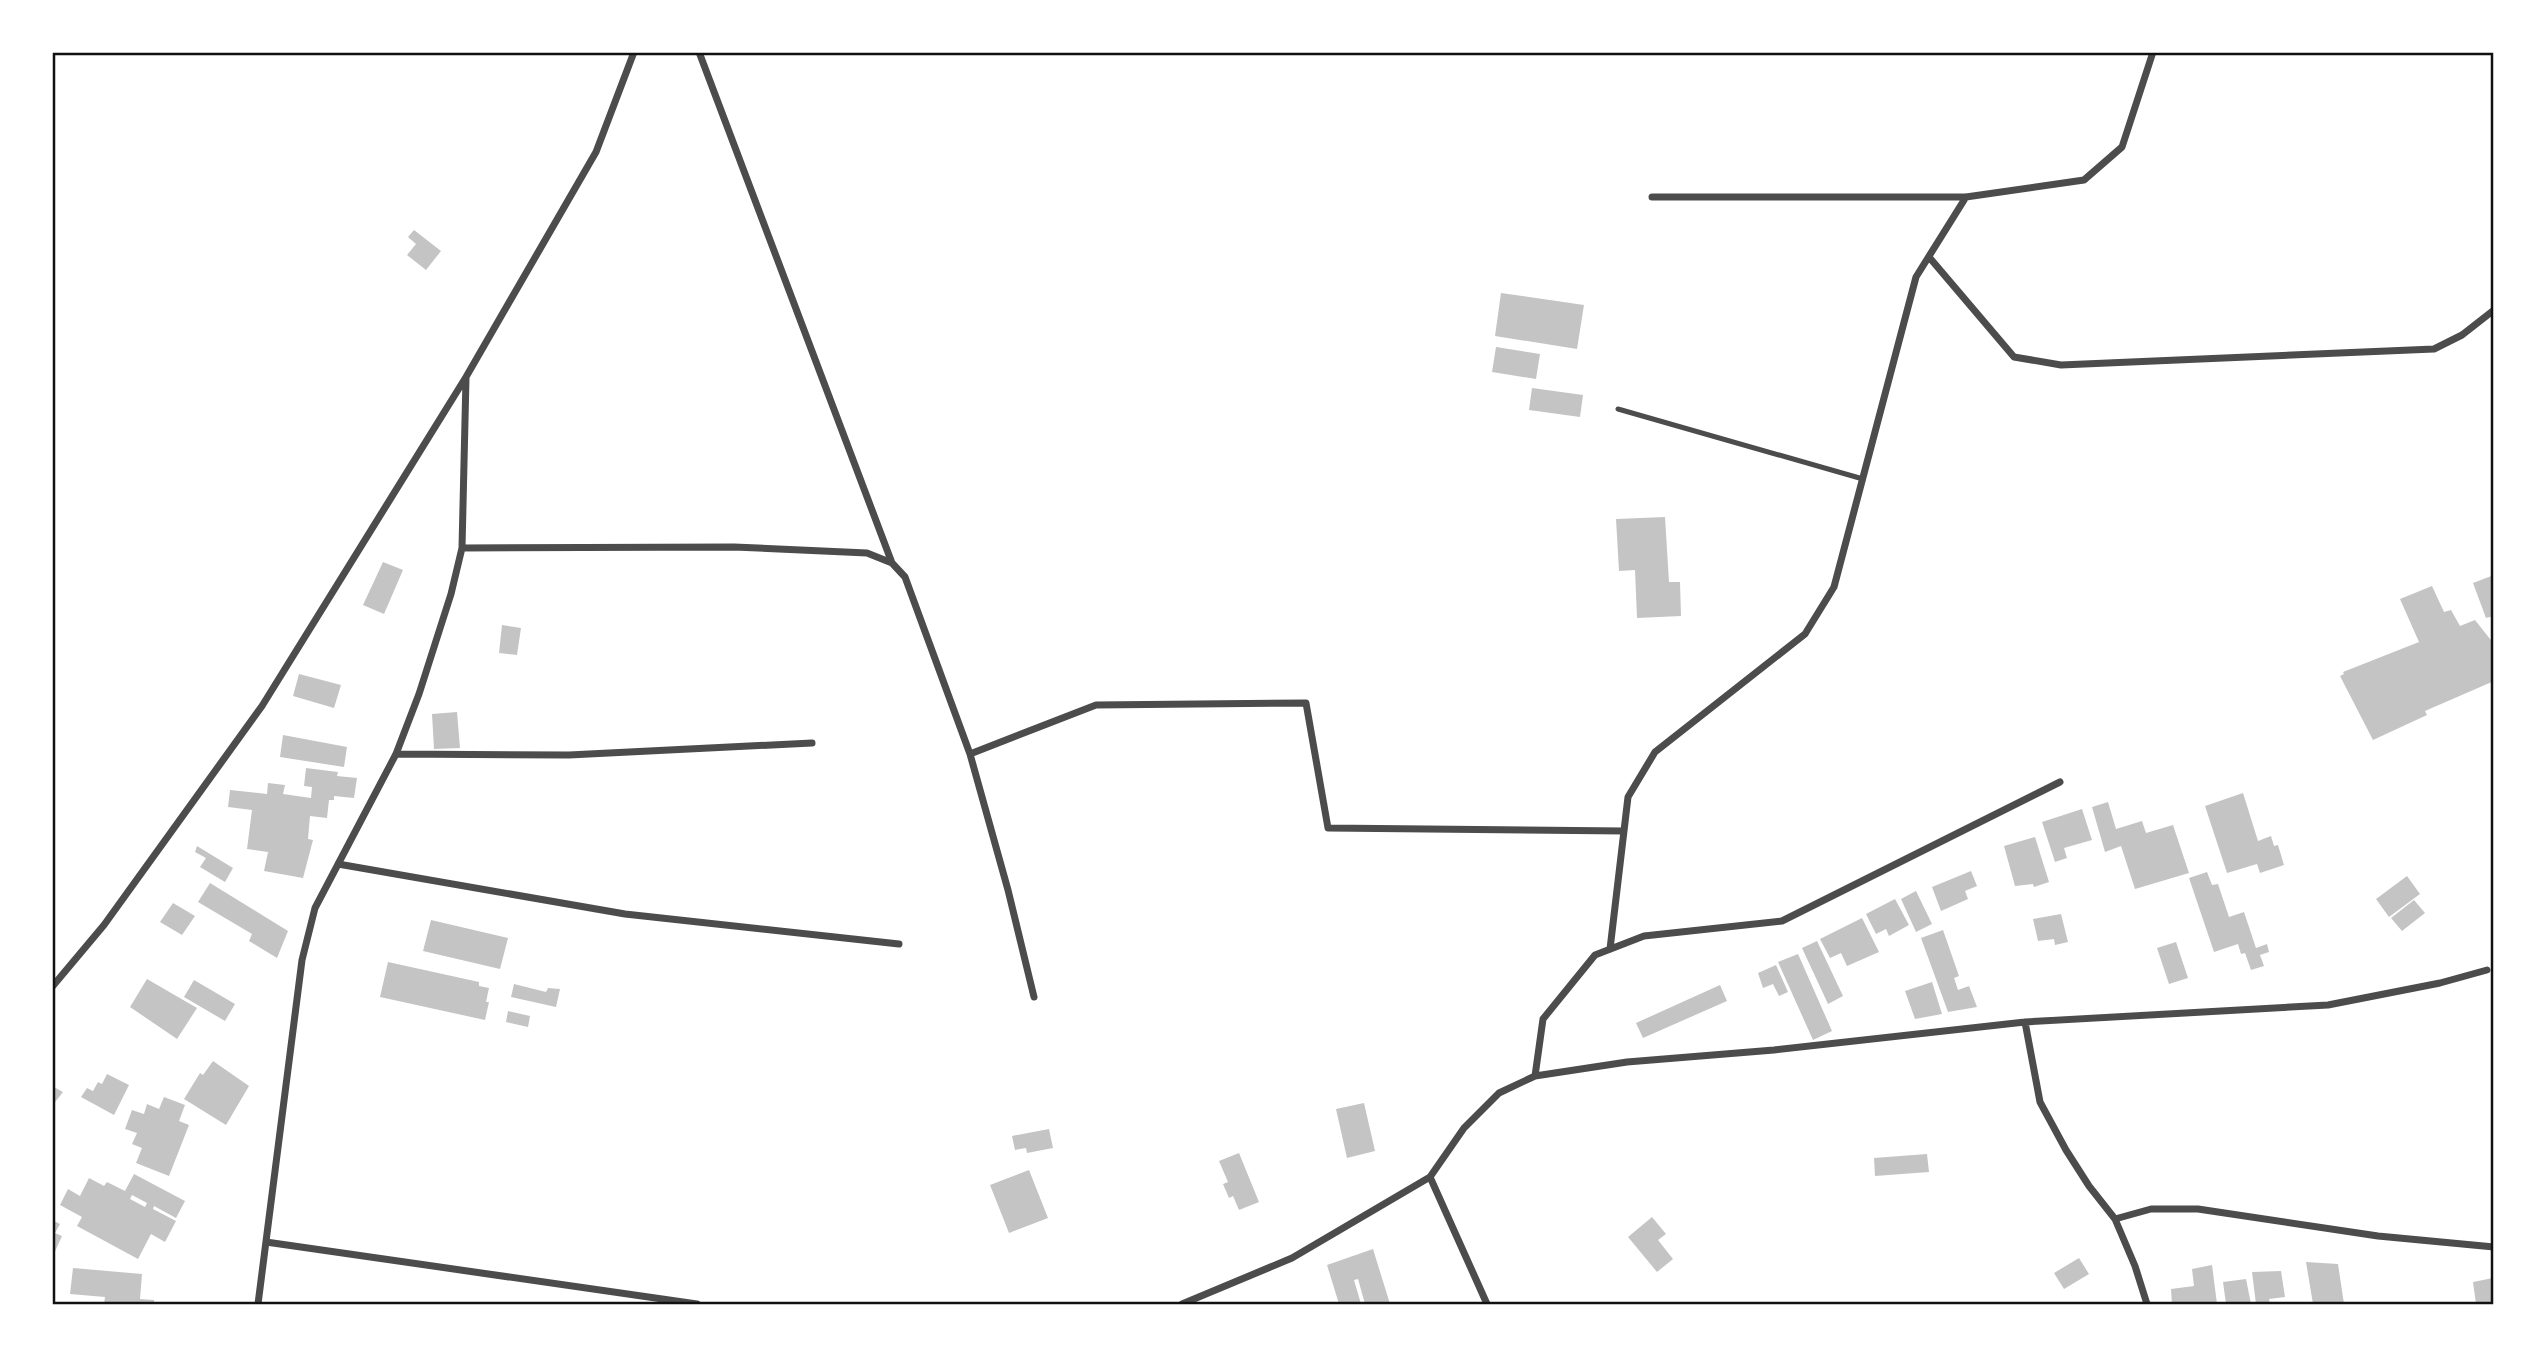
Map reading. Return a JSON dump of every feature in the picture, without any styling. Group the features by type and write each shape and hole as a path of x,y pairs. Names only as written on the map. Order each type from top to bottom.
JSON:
{"street":[{"path":"52,987 104,925 262,706 466,377 596,152 634,52"},
{"path":"699,52 892,563 905,577 970,754 1008,890 1034,997"},
{"path":"1652,197 1966,197 2084,180 2122,147 2153,52"},
{"path":"1610,949 1628,797 1655,751 1805,634 1834,587 1916,277 1966,197"},
{"path":"1929,257 2014,357 2061,365 2434,349 2462,335 2494,310"},
{"path":"258,1304 302,960 315,908 396,754 423,682 461,548 466,377"},
{"path":"461,548 734,547 867,553 892,563"},
{"path":"970,754 1096,705 1306,703 1328,828 1624,831"},
{"path":"396,754 569,755 812,743"},
{"path":"1535,1076 1543,1019 1595,955 1644,936 1782,921 2060,782"},
{"path":"338,864 625,914 899,944"},
{"path":"1182,1304 1292,1258 1430,1177 1464,1128 1499,1093 1535,1076 1627,1062 1774,1050 2025,1021 2328,1005 2440,984 2487,970"},
{"path":"2025,1021 2040,1102 2077,1168 2115,1219 2135,1266 2147,1304"},
{"path":"1430,1177 1487,1304"},
{"path":"2115,1219 2151,1209 2198,1209 2378,1236 2494,1247"},
{"path":"266,1242 697,1304"}],"lane":[{"path":"1618,409 1863,479"}],"building":[{"path":"414,230 441,251 426,270 407,255 416,244 408,237"},
{"path":"1501,293 1584,305 1577,349 1495,336"},
{"path":"1496,347 1540,354 1536,379 1492,372"},
{"path":"1532,388 1583,395 1580,417 1529,410"},
{"path":"1665,517 1669,582 1680,582 1681,616 1637,618 1635,570 1619,571 1616,519"},
{"path":"383,562 403,570 384,614 363,605"},
{"path":"2494,575 2494,616 2486,618 2473,583"},
{"path":"2432,586 2444,612 2451,610 2460,626 2475,620 2494,644 2494,681 2425,711 2427,715 2373,740 2340,676 2343,672 2419,642 2400,599"},
{"path":"502,625 521,628 517,655 499,653"},
{"path":"299,674 341,685 334,708 293,696"},
{"path":"457,712 460,748 434,749 432,714"},
{"path":"283,735 347,747 344,767 280,757"},
{"path":"306,768 338,772 337,776 357,778 354,798 334,796 334,800 329,800 327,818 310,816 308,839 313,840 303,878 264,871 268,852 247,849 252,810 228,807 230,790 267,794 268,783 285,785 283,794 311,798 312,787 304,786"},
{"path":"2243,793 2258,841 2271,836 2274,846 2278,845 2284,865 2260,873 2257,864 2227,873 2205,806"},
{"path":"2108,802 2116,829 2142,821 2146,833 2173,825 2189,873 2135,889 2121,846 2105,852 2092,807"},
{"path":"2082,809 2092,840 2064,848 2067,858 2055,862 2042,822"},
{"path":"2035,837 2049,882 2034,887 2033,884 2015,886 2004,846"},
{"path":"197,846 233,868 225,882 200,867 206,858 195,852"},
{"path":"1971,871 1977,886 1965,891 1968,899 1941,911 1932,887"},
{"path":"2207,872 2212,885 2218,884 2229,917 2244,912 2256,948 2267,944 2269,952 2260,955 2264,966 2251,970 2245,953 2241,954 2238,944 2214,952 2189,878"},
{"path":"2407,876 2420,894 2389,917 2376,899"},
{"path":"210,883 288,931 277,958 249,941 252,934 198,902"},
{"path":"1916,891 1932,924 1916,932 1901,899"},
{"path":"1895,899 1909,925 1889,936 1886,929 1876,934 1866,914"},
{"path":"2414,900 2425,913 2402,931 2391,918"},
{"path":"173,903 195,916 182,935 160,922"},
{"path":"2061,914 2068,942 2055,945 2054,939 2038,941 2033,919"},
{"path":"1862,918 1879,952 1847,966 1841,953 1830,958 1820,939"},
{"path":"431,920 508,938 500,969 423,951"},
{"path":"1943,930 1959,976 1954,978 1958,990 1969,986 1977,1007 1948,1012 1921,938"},
{"path":"1817,941 1843,996 1828,1004 1802,948"},
{"path":"2176,942 2188,978 2169,984 2157,948"},
{"path":"1798,954 1832,1031 1813,1040 1778,962"},
{"path":"388,962 479,982 479,986 489,988 485,1020 380,997"},
{"path":"1776,965 1788,992 1779,996 1773,984 1763,988 1758,973"},
{"path":"147,979 197,1008 177,1039 130,1007"},
{"path":"194,980 235,1004 225,1021 184,997"},
{"path":"1932,982 1942,1014 1915,1019 1905,991"},
{"path":"514,984 546,992 548,988 560,989 556,1007 511,997"},
{"path":"1720,985 1727,1001 1643,1038 1636,1023"},
{"path":"508,1011 530,1016 528,1027 506,1022"},
{"path":"213,1061 249,1086 226,1125 184,1099 200,1073 203,1075"},
{"path":"107,1074 129,1085 114,1115 81,1097 87,1088 93,1091 98,1082 102,1084"},
{"path":"52,1086 63,1092 52,1106"},
{"path":"164,1097 185,1105 179,1121 189,1125 169,1176 136,1163 142,1148 132,1144 137,1133 125,1129 132,1110 144,1114 147,1104 159,1109"},
{"path":"1364,1103 1375,1151 1347,1158 1336,1109"},
{"path":"1049,1129 1053,1148 1027,1153 1026,1148 1015,1150 1012,1136"},
{"path":"1239,1153 1259,1202 1239,1210 1233,1196 1229,1198 1223,1184 1228,1182 1219,1161"},
{"path":"1927,1154 1929,1172 1875,1176 1874,1158"},
{"path":"1029,1170 1048,1218 1009,1233 990,1185"},
{"path":"134,1174 185,1201 176,1218 154,1206 153,1209 176,1221 165,1242 151,1234 138,1259 77,1226 82,1217 60,1205 68,1189 80,1196 89,1178 104,1186 107,1182 125,1191","holes":["132,1195 147,1203 145,1207 130,1199"]},
{"path":"1652,1217 1666,1234 1658,1240 1673,1259 1657,1272 1628,1237"},
{"path":"52,1220 60,1224 55,1233 62,1236 52,1258"},
{"path":"1373,1249 1390,1304 1365,1304 1358,1279 1354,1280 1361,1304 1339,1304 1327,1265"},
{"path":"2079,1258 2089,1274 2064,1289 2054,1273"},
{"path":"2306,1262 2338,1264 2344,1304 2313,1304"},
{"path":"2212,1265 2217,1304 2172,1304 2171,1289 2194,1286 2192,1269"},
{"path":"73,1268 142,1274 140,1299 154,1300 154,1304 104,1304 105,1297 70,1294"},
{"path":"2281,1271 2285,1297 2269,1299 2270,1304 2256,1304 2252,1272"},
{"path":"2493,1278 2494,1304 2476,1304 2473,1282"},
{"path":"2246,1279 2251,1304 2226,1304 2223,1282"}]}
